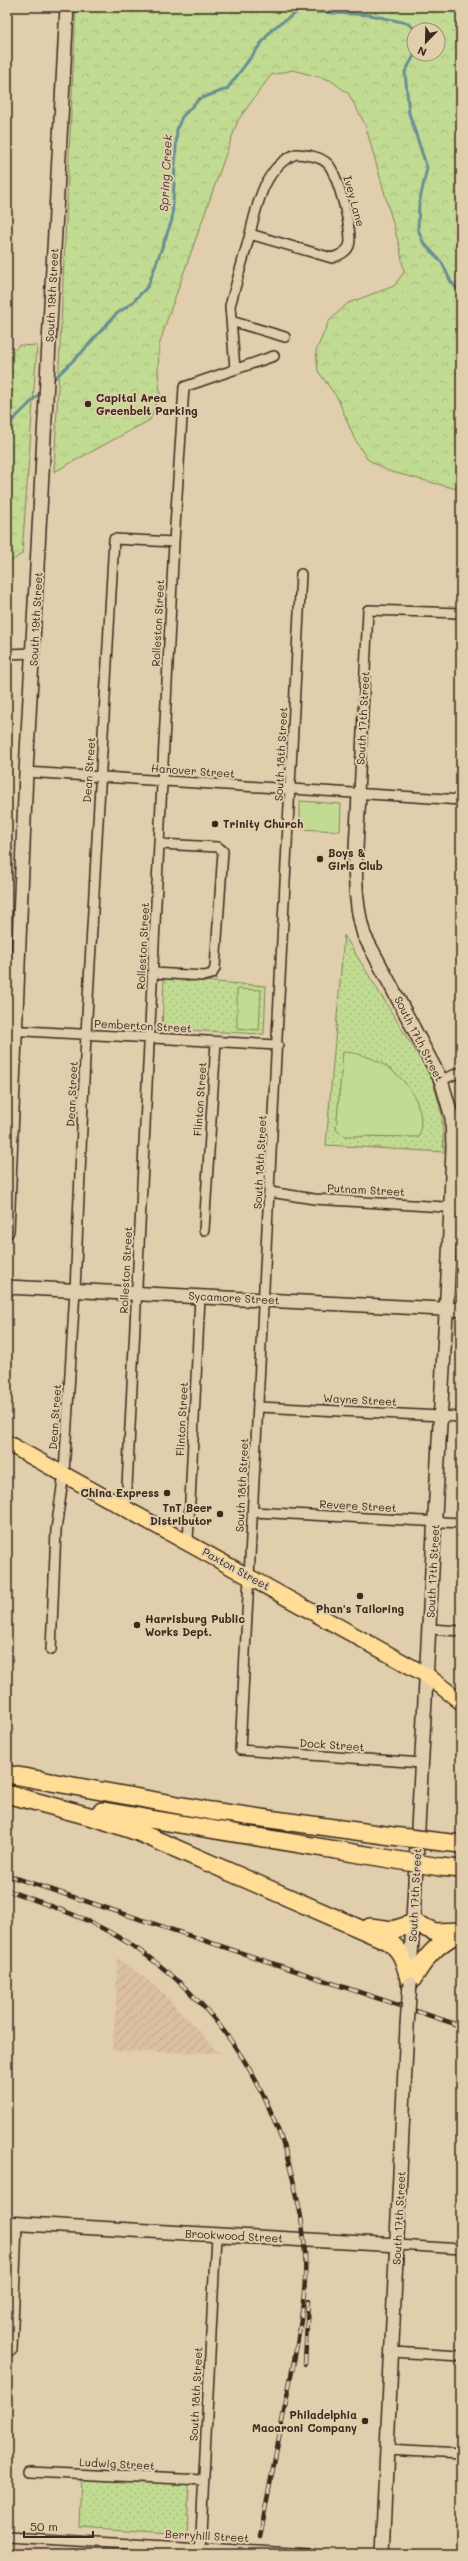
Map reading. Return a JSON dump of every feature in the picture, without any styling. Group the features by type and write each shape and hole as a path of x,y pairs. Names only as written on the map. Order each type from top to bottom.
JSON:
{"highway":[{"path":"7,1774 211,1811 461,1844"},
{"path":"9,1795 390,1859 461,1869"},
{"path":"9,1795 100,1819 138,1832 318,1913 388,1941 398,1948 403,1958 410,1983"},
{"path":"318,1913 348,1923 386,1930 400,1929 414,1923 435,1932 461,1931"},
{"path":"410,1983 430,1952 443,1941 461,1931"}],"main road":[{"name":"Paxton Street","path":"7,1443 126,1507 428,1676 461,1702"}],"street":[{"name":"South 19th Street","path":"7,1231 12,1030 34,653 67,7"},
{"name":"Ivey Lane","path":"235,369 230,306 254,215 269,178 283,159 296,154 314,156 328,163 334,173 350,234 349,247 342,254 332,258 250,234"},
{"path":"231,321 285,338"},
{"path":"235,369 274,356"},
{"name":"Rolleston Street","path":"126,1507 154,973 174,542 184,387 235,369"},
{"name":"Dean Street","path":"51,1650 56,1530 64,1473 75,1290 86,1034 114,539 174,542"},
{"name":"South 18th Street","path":"240,1750 278,1045 301,574"},
{"name":"South 17th Street","path":"382,2554 386,2450 398,2245 407,2026 428,1676 440,1416 446,1310 456,1207 452,1118 441,1080 368,944 359,920 355,890 368,610 461,613"},
{"path":"7,654 34,653"},
{"name":"Hanover Street","path":"26,772 461,800"},
{"path":"154,973 204,976 212,974 215,968 223,851 218,847 159,844"},
{"name":"Pemberton Street","path":"12,1030 278,1045"},
{"name":"Flinton Street","path":"204,1230 216,1042"},
{"path":"441,1080 461,1072"},
{"name":"Putnam Street","path":"270,1192 314,1199 456,1207"},
{"name":"Sycamore Street","path":"7,1286 461,1310"},
{"name":"Flinton Street","path":"188,1542 200,1297"},
{"name":"Wayne Street","path":"259,1407 461,1417"},
{"name":"Revere Street","path":"253,1512 461,1523"},
{"path":"430,1629 461,1631"},
{"name":"Dock Street","path":"240,1750 422,1763"},
{"path":"9,2350 12,2223"},
{"name":"Brookwood Street","path":"12,2223 461,2249"},
{"name":"South 18th Street","path":"200,2551 216,2235"},
{"path":"392,2352 461,2356"},
{"path":"386,2450 461,2454"},
{"name":"Ludwig Street","path":"30,2472 203,2480"},
{"name":"Berryhill Street","path":"7,2537 200,2551 309,2554"}],"shaded area":[{"path":"117,1958 156,1986 219,2053 112,2051 116,2006"},
{"path":"7,2544 186,2553 187,2554 7,2554"}],"green space":[{"path":"76,7 461,7 461,490 388,471 367,459 354,438 338,399 318,371 316,351 329,321 348,303 394,286 404,272 400,248 365,124 348,93 330,80 293,70 271,75 238,120 159,346 158,372 160,393 150,420 54,472"},
{"path":"19,345 37,346 22,554 7,564 7,358"},
{"path":"300,801 341,804 340,831 300,829"},
{"path":"344,935 432,1078 442,1115 444,1152 326,1145"},
{"path":"164,978 266,986 264,1034 162,1029"},
{"path":"237,989 261,990 259,1030 237,1028"},
{"path":"343,1052 358,1054 373,1059 388,1067 400,1078 411,1091 418,1105 421,1120 419,1137 345,1136 336,1130"},
{"path":"81,2477 189,2484 187,2534 79,2527"}],"waterway":[{"name":"Spring Creek","path":"52,381 82,352 115,315 132,303 148,286 172,220 177,129 182,117 199,99 227,89 272,29 299,11 370,15 406,23"},
{"name":"Spring Creek","path":"411,62 405,72 409,113 427,168 419,204 418,229 423,242 442,263 451,282 461,293"},
{"name":"Spring Creek","path":"7,426 41,392"}],"railway":[{"path":"7,1875 461,2026"},
{"path":"7,1890 92,1923 127,1943 160,1966 190,1992 217,2022 240,2054 260,2089 277,2126 289,2164 299,2206 305,2249 305,2278 293,2367 260,2536"},
{"path":"305,2364 308,2301"}],"place":[{"name":"Capital Area Greenbelt Parking","path":"88,404"},
{"name":"Trinity Church","path":"215,824"},
{"name":"Boys & Girls Club","path":"320,859"},
{"name":"China Express","path":"167,1493"},
{"name":"TnT Beer Distributor","path":"220,1514"},
{"name":"Phan's Tailoring","path":"360,1596"},
{"name":"Harrisburg Public Works Dept.","path":"137,1625"},
{"name":"Philadelphia Macaroni Company","path":"365,2421"}]}
